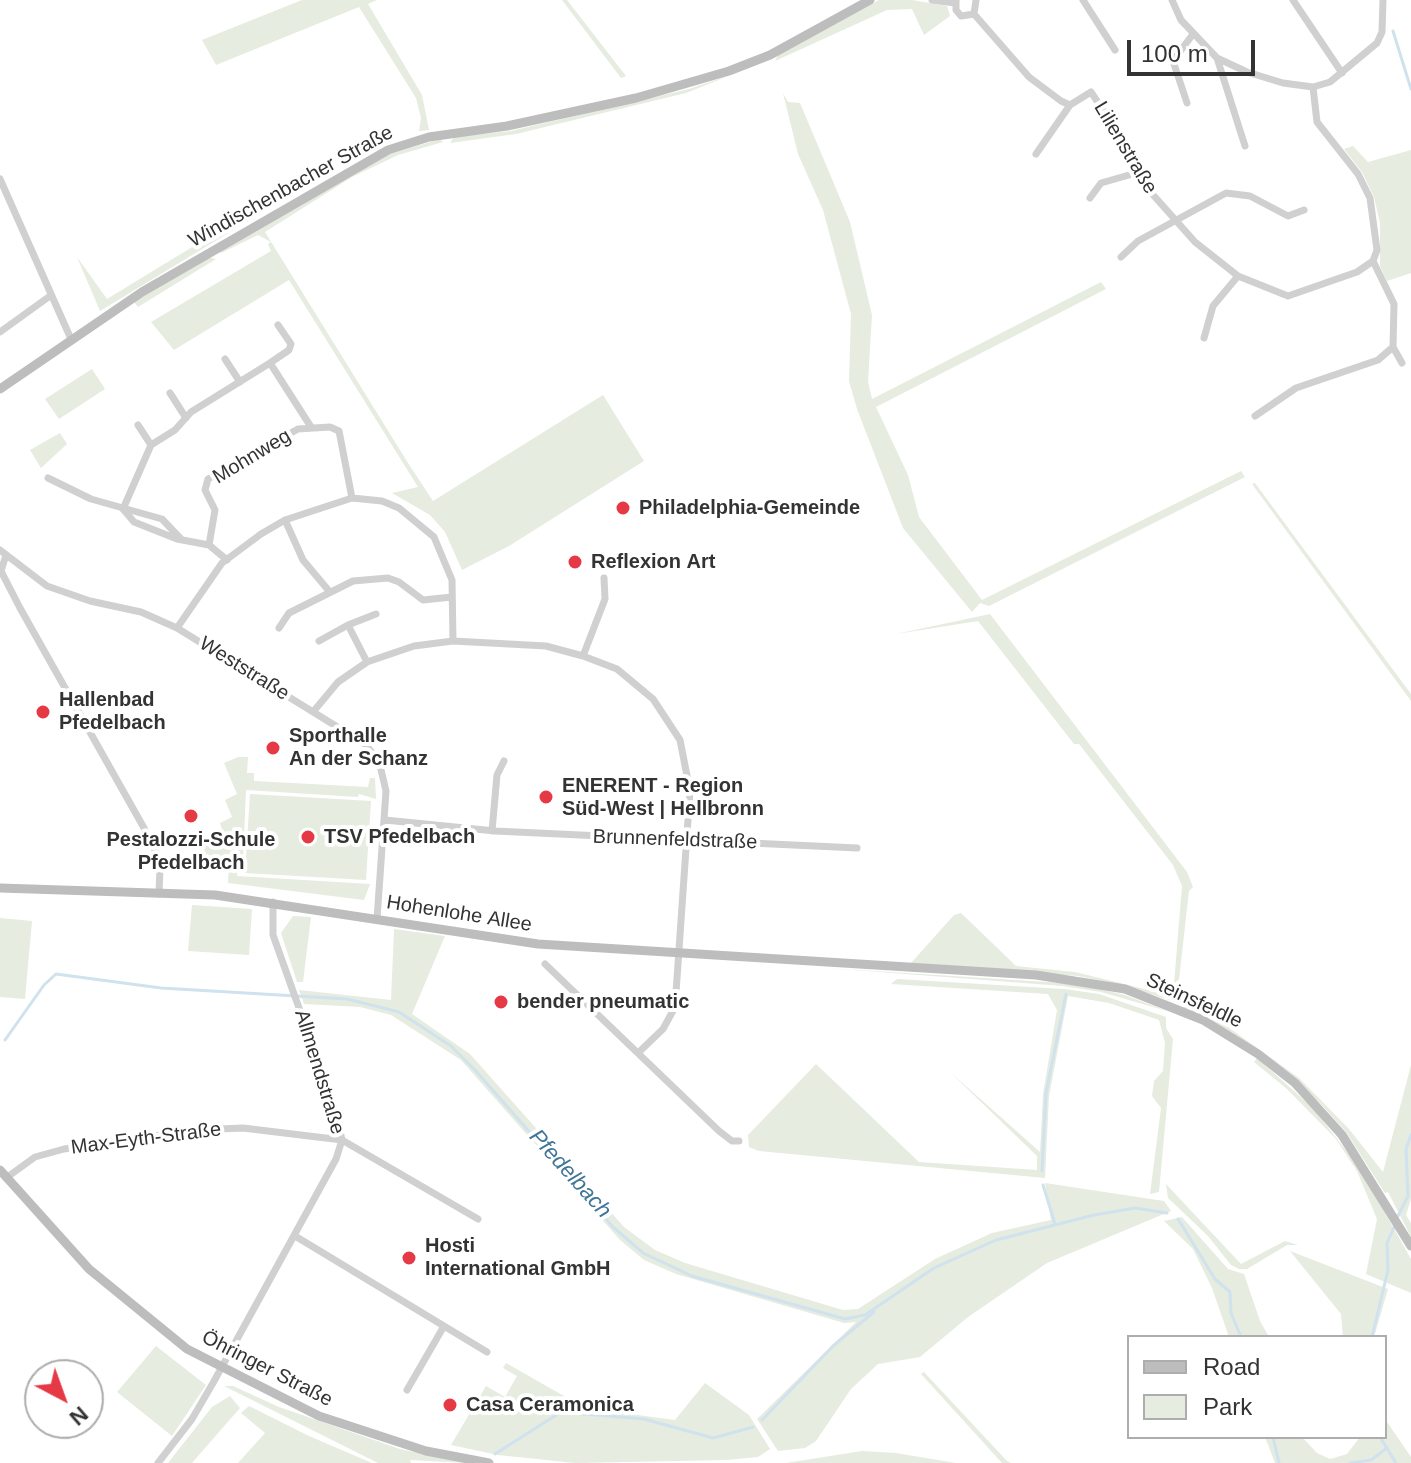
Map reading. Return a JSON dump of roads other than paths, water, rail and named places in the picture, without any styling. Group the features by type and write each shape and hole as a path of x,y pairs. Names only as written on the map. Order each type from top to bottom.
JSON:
{"street":[{"name":"Windischenbacher Straße","path":"0,389 71,339 210,251 401,144 636,98 729,71 770,55 870,0"},
{"name":"Lilienstraße","path":"932,0 956,2 961,16 974,14 1029,77 1070,105 1091,92 1130,151 1136,173 1173,220 1216,262 1238,276 1288,296 1357,272 1373,261"},
{"path":"974,14 976,0"},
{"path":"1083,0 1115,50"},
{"path":"1172,0 1193,34 1217,58 1259,76 1313,87 1320,87 1366,55 1382,32 1383,0"},
{"path":"1293,0 1342,73"},
{"path":"1187,103 1173,61 1193,34"},
{"path":"1217,58 1245,146"},
{"path":"1313,87 1317,122 1358,174 1370,198 1377,250 1373,261 1394,304 1393,347 1402,363"},
{"path":"1036,154 1070,105"},
{"path":"1090,198 1101,183 1136,173"},
{"path":"0,179 71,339"},
{"path":"1121,257 1138,241 1226,193 1236,192 1288,216 1304,210"},
{"path":"1204,338 1213,306 1238,276"},
{"path":"0,332 50,296"},
{"path":"123,509 151,445 289,350 291,344 278,325"},
{"path":"1255,416 1296,388 1378,360 1393,347"},
{"path":"225,359 240,382"},
{"path":"270,363 311,427"},
{"path":"170,393 186,418"},
{"path":"138,425 151,445"},
{"name":"Mohnweg","path":"209,545 215,510 205,490 208,479 298,429 311,427 339,431 352,498"},
{"path":"48,478 123,509 162,519 181,539"},
{"path":"177,628 227,560 285,520 352,498 382,501 421,523 443,552 452,580 453,641"},
{"path":"123,509 134,522 181,539 209,545 227,560"},
{"path":"285,520 303,560 329,591"},
{"path":"3,552 1,571 20,608 153,844 160,867 159,894"},
{"name":"Weststraße","path":"3,552 22,569 62,592 141,612 177,628 352,735 373,753 383,772 385,820 377,919"},
{"path":"279,628 289,613 353,581 388,578 399,582 423,600 452,597"},
{"path":"583,656 605,599 604,578"},
{"path":"319,641 376,614"},
{"path":"348,625 367,662"},
{"path":"313,712 338,682 367,662 401,649 453,641 546,646 617,669 637,682 666,714 686,759 690,791 681,956 670,1018 638,1053"},
{"path":"492,831 497,775 504,761"},
{"name":"Brunnenfeldstraße","path":"385,820 492,831 857,848"},
{"name":"Hohenlohe Allee","path":"0,888 215,895 538,944 681,956 914,969"},
{"name":"Allmendstraße","path":"158,1463 192,1419 221,1369 336,1159 342,1140 335,1109 273,935 273,902"},
{"path":"545,964 719,1131 732,1141 739,1141"},
{"name":"Steinsfeldle","path":"914,969 1077,979 1125,989 1203,1020 1258,1054 1317,1106 1365,1167 1411,1246"},
{"name":"Max-Eyth-Straße","path":"3,1174 35,1157 64,1149 195,1130 243,1128 342,1140"},
{"path":"342,1140 478,1219"},
{"name":"Öhringer Straße","path":"3,1174 89,1269 143,1316 221,1369 344,1426 426,1451 489,1463"},
{"path":"295,1236 487,1352"},
{"path":"407,1390 444,1326"}],"waterway":[{"path":"1393,31 1411,89"},
{"name":"Pfedelbach","path":"5,1040 44,985 56,974 161,988 347,999 399,1012 451,1046 613,1227 643,1253 692,1276 845,1319 865,1315 934,1268 996,1240 1135,1208 1167,1213"},
{"path":"1042,1171 1046,1093 1066,994"},
{"path":"1397,1218 1408,1196 1406,1149 1411,1135"},
{"path":"1043,1185 1055,1224"},
{"path":"1178,1219 1215,1279 1230,1292 1231,1313 1240,1335"},
{"path":"1372,1335 1388,1270 1387,1243 1395,1225"},
{"path":"762,1420 833,1346 874,1312"},
{"path":"495,1454 561,1412 644,1419 713,1438 753,1427"},
{"path":"1273,1439 1279,1463"},
{"path":"1381,1439 1396,1463"},
{"path":"1350,1463 1371,1460 1387,1448"}],"place":[{"name":"Philadelphia-Gemeinde","path":"623,508"},
{"name":"Reflexion Art","path":"575,562"},
{"name":"Hallenbad Pfedelbach","path":"43,712"},
{"name":"Sporthalle An der Schanz","path":"273,748"},
{"name":"ENERENT - Region Süd-West | Hellbronn","path":"546,797"},
{"name":"Pestalozzi-Schule Pfedelbach","path":"191,816"},
{"name":"TSV Pfedelbach","path":"308,837"},
{"name":"bender pneumatic","path":"501,1002"},
{"name":"Hosti International GmbH","path":"409,1258"},
{"name":"Casa Ceramonica","path":"450,1405"}]}
